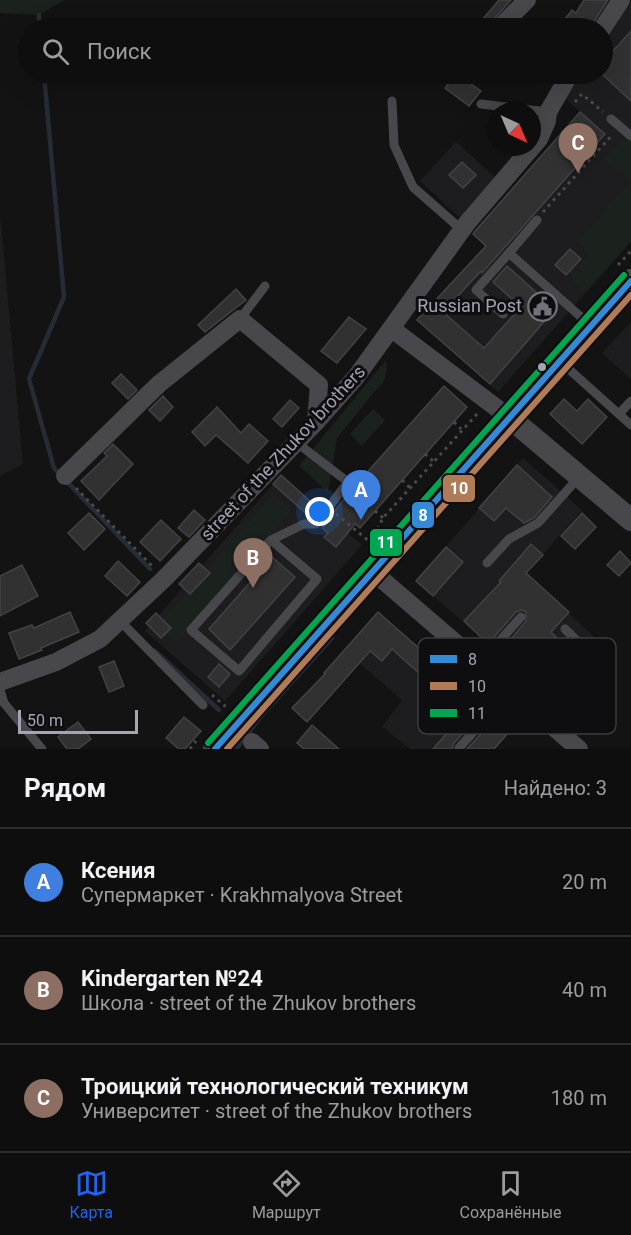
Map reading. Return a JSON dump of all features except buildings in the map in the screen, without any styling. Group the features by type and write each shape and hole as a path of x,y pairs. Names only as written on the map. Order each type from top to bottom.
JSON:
{"main road":[{"path":"206,745 372,571 631,281"}],"street":[{"path":"509,18 527,0"},
{"path":"610,18 621,0"},
{"name":"street of the Zhukov brothers","path":"0,682 56,662 100,639 164,579 316,422 356,377 462,230 539,140 547,121 548,112 564,84"},
{"path":"65,476 159,384 240,319 319,385"},
{"path":"392,329 510,418 631,520"},
{"path":"319,385 356,377"},
{"path":"316,422 319,385"},
{"path":"372,571 451,638"},
{"path":"562,734 579,749"}],"lane":[{"path":"392,101 394,145 413,187 462,230"},
{"path":"481,104 548,112"},
{"path":"611,118 631,136"},
{"path":"503,314 476,290 537,220"},
{"path":"509,252 590,325"},
{"path":"240,319 265,286"},
{"path":"559,360 631,426"},
{"path":"619,414 631,401"},
{"path":"271,540 317,579 239,671 191,630 271,540 304,524 316,525 348,482 297,442"},
{"path":"487,563 509,538 538,523 580,476"},
{"path":"502,638 521,617"},
{"path":"120,621 203,705"},
{"path":"565,629 574,638"},
{"path":"0,690 4,703 42,749"},
{"path":"459,748 474,734"}],"path":[{"path":"572,105 582,94 611,118"},
{"path":"537,220 614,133"},
{"path":"328,508 371,543 383,518 489,402"},
{"path":"454,422 462,429"},
{"path":"425,454 434,462"},
{"path":"65,476 164,579"},
{"path":"402,480 410,488"},
{"path":"375,511 383,518"},
{"path":"219,715 226,707"},
{"path":"190,749 206,745"}],"shaded area":[{"path":"0,0 64,0 39,15 0,13"},
{"path":"631,1 631,242 498,392 417,320 485,246 472,234 580,112 565,98 575,84 613,84 613,28"},
{"path":"625,137 631,142 631,182 605,159"},
{"path":"456,142 496,178 460,218 420,181"},
{"path":"631,182 631,239 585,291 569,277 589,253 577,242"},
{"path":"0,213 23,464 0,476"},
{"path":"631,322 631,379 602,353"},
{"path":"386,360 387,369 384,381 337,438 328,492 299,466"},
{"path":"373,409 385,420 362,446 350,434"},
{"path":"523,458 582,510 516,585 528,575 595,638 482,638 416,581"},
{"path":"281,475 362,545 225,701 145,631"},
{"path":"273,493 292,510 177,642 158,626"},
{"path":"378,612 418,646 418,734 508,734 494,749 410,749 382,727 402,700 344,650"}],"waterway":[{"path":"45,84 64,297 29,379 54,468 150,569"},
{"path":"236,749 263,714 332,638"},
{"path":"155,651 219,710"}],"transit line":[{"name":"11","path":"208,743 624,275"},
{"name":"8","path":"215,749 631,281"},
{"name":"10","path":"227,749 631,295"}],"place":[{"name":"Троицкий технологический техникум","path":"578,173"},
{"name":"Russian Post","path":"543,306"},
{"name":"Ксения","path":"361,520"},
{"name":"Kindergarten №24","path":"253,588"}]}
